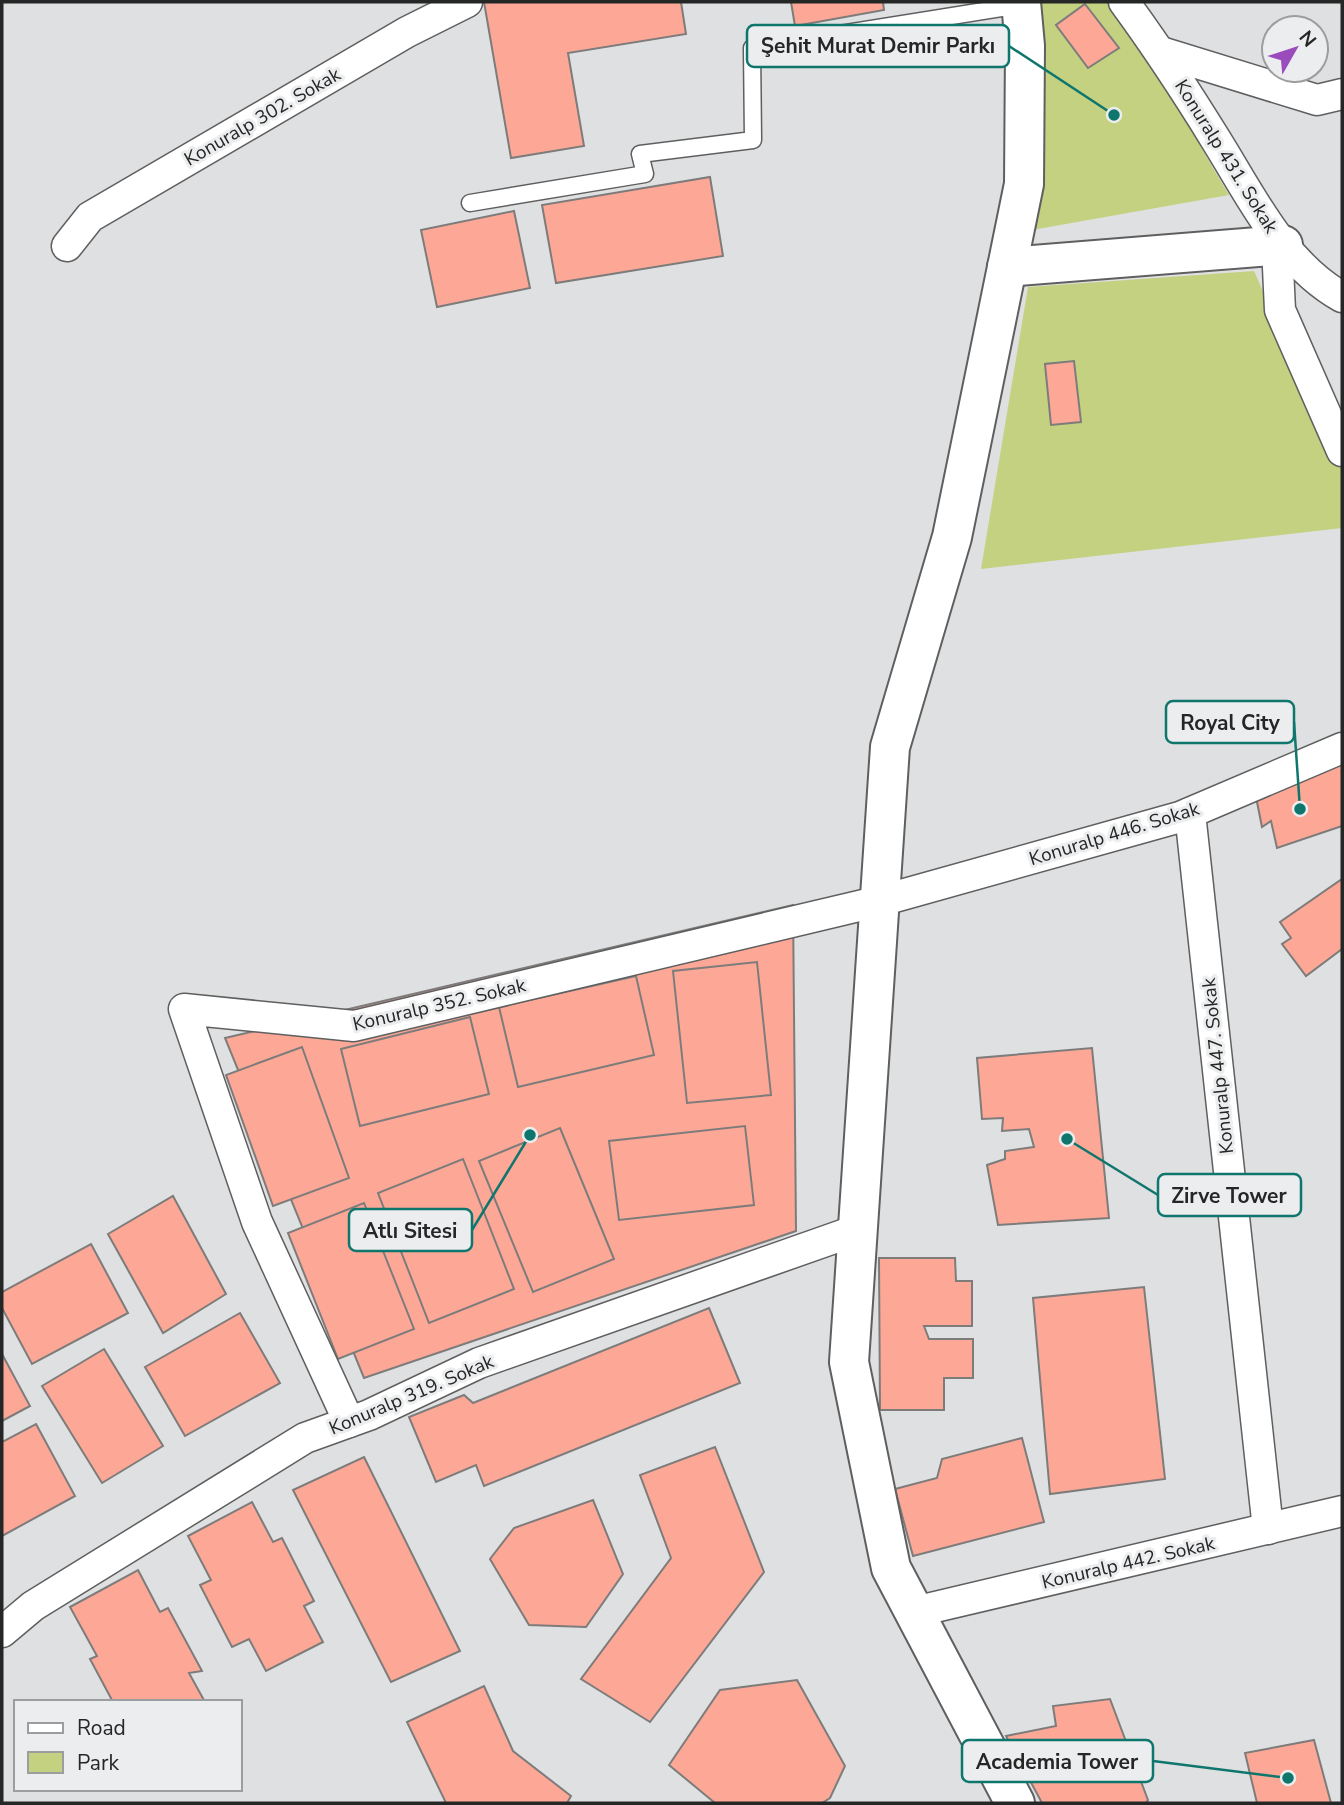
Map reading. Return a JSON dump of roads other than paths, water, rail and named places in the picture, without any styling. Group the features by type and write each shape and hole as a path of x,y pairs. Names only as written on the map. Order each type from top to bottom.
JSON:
{"street":[{"name":"Konuralp 302. Sokak","path":"67,246 90,217 407,32 467,2"},
{"name":"Konuralp 431. Sokak","path":"1124,2 1161,52 1280,245 1319,284 1342,297"},
{"path":"1015,1803 891,1568 849,1362 890,747 952,537 1024,184 1021,4"},
{"path":"1161,52 1317,100 1342,94"},
{"path":"1007,267 1280,245 1280,310 1342,451"},
{"name":"Konuralp 446. Sokak","path":"880,901 1190,813 1342,748"},
{"name":"Konuralp 447. Sokak","path":"1190,813 1268,1529"},
{"name":"Konuralp 352. Sokak","path":"349,1422 257,1222 184,1009 354,1026 880,901"},
{"name":"Konuralp 319. Sokak","path":"2,1632 33,1606 305,1438 349,1422 479,1363 857,1230"},
{"name":"Konuralp 442. Sokak","path":"914,1612 1342,1511"}],"lane":[{"path":"470,203 645,174 640,154 753,140 752,48 1021,4"}],"place":[{"name":"Şehit Murat Demir Parkı","path":"1114,115"},
{"name":"Royal City","path":"1300,809"},
{"name":"Atlı Sitesi","path":"530,1135"},
{"name":"Zirve Tower","path":"1067,1139"},
{"name":"Academia Tower","path":"1288,1778"}]}
